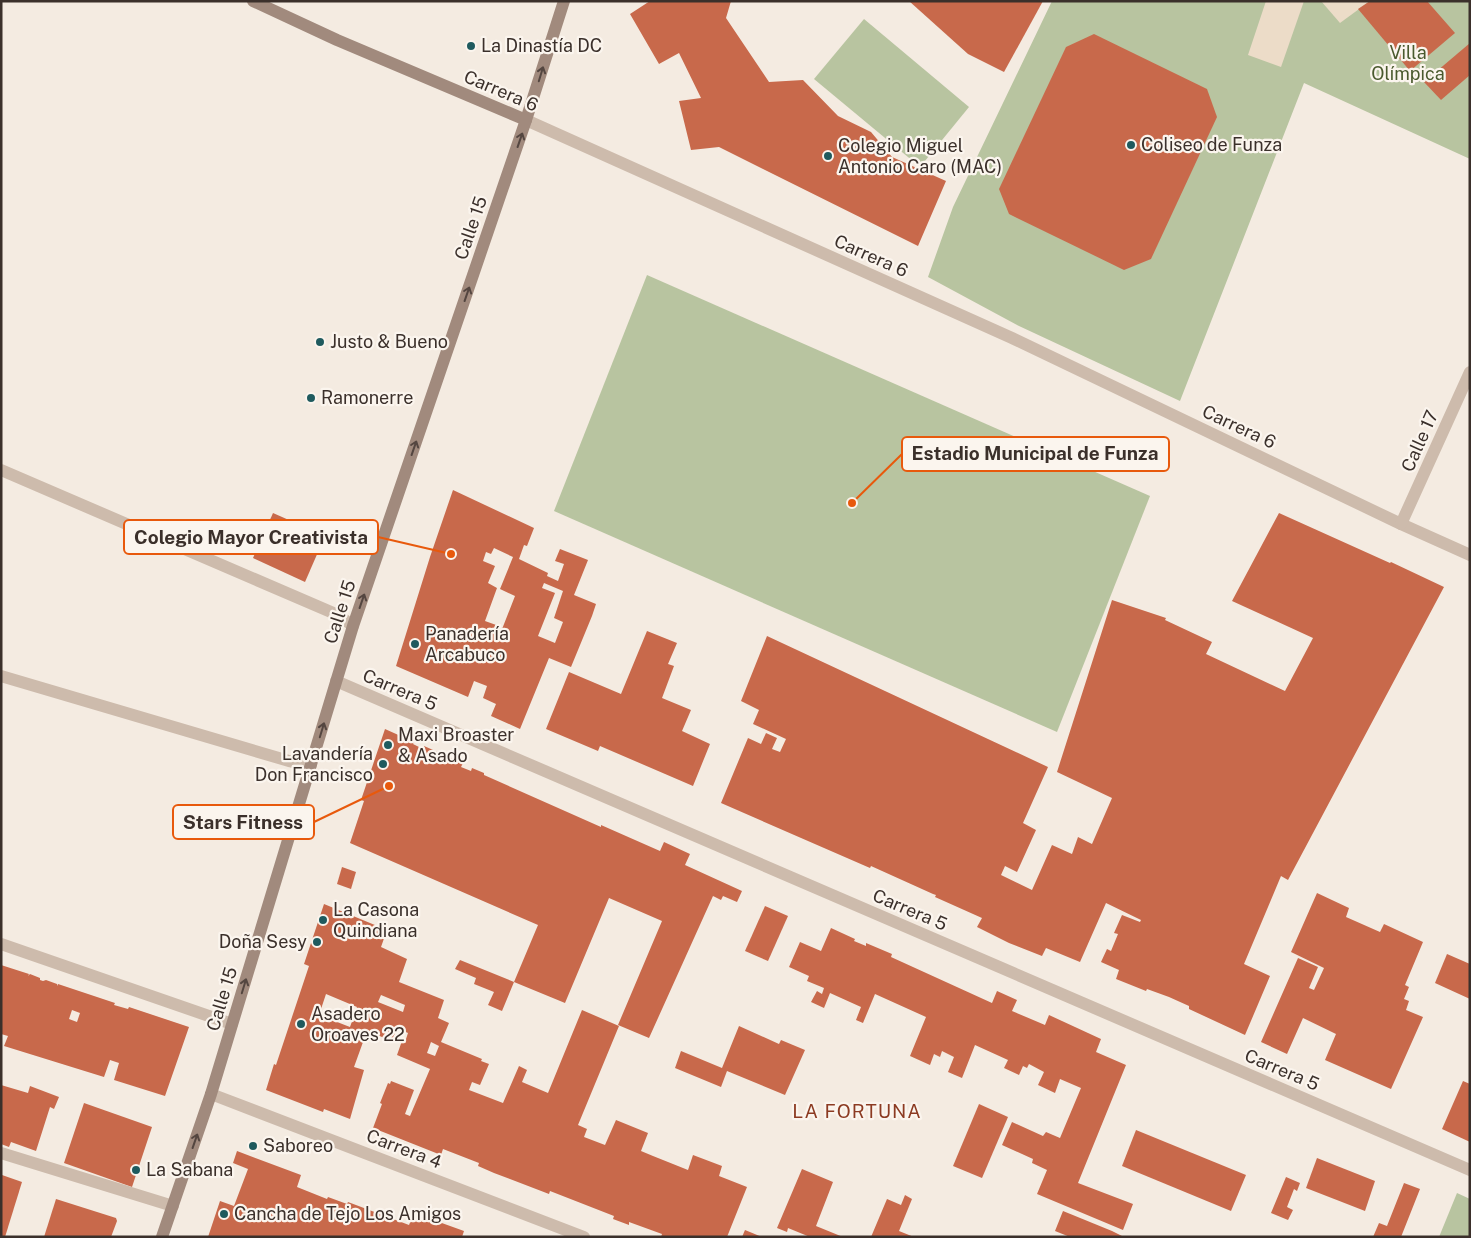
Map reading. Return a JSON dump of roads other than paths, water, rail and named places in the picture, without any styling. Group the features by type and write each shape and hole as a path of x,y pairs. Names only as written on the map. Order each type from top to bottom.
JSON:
{"street":[{"name":"Carrera 6","path":"253,1 337,40 526,120 1012,338 1470,555"},
{"name":"Calle 15","path":"162,1237 211,1094 353,626 526,120 564,1"},
{"name":"Calle 17","path":"1402,524 1470,372"},
{"path":"1,470 338,615 353,626"},
{"path":"1,676 280,758 311,765"},
{"name":"Carrera 5","path":"336,681 1470,1170"},
{"path":"1,944 232,1024"},
{"name":"Carrera 4","path":"211,1094 584,1237"},
{"path":"1,1153 173,1206"}],"place":[{"name":"La Dinastía DC","path":"471,46"},
{"name":"Coliseo de Funza","path":"1131,145"},
{"name":"Colegio Miguel Antonio Caro (MAC)","path":"828,156"},
{"name":"Justo & Bueno","path":"320,342"},
{"name":"Ramonerre","path":"311,398"},
{"name":"Estadio Municipal de Funza","path":"852,503"},
{"name":"Colegio Mayor Creativista","path":"451,554"},
{"name":"Panadería Arcabuco","path":"415,644"},
{"name":"Maxi Broaster & Asado","path":"388,745"},
{"name":"Lavandería Don Francisco","path":"383,764"},
{"name":"Stars Fitness","path":"389,786"},
{"name":"La Casona Quindiana","path":"323,920"},
{"name":"Doña Sesy","path":"317,942"},
{"name":"Asadero Oroaves 22","path":"301,1024"},
{"name":"Saboreo","path":"253,1146"},
{"name":"La Sabana","path":"136,1170"},
{"name":"Cancha de Tejo Los Amigos","path":"224,1214"}],"district":[{"name":"LA FORTUNA","path":"857,1111"}],"park label":[{"name":"Villa Olímpica","path":"1408,63"}]}
